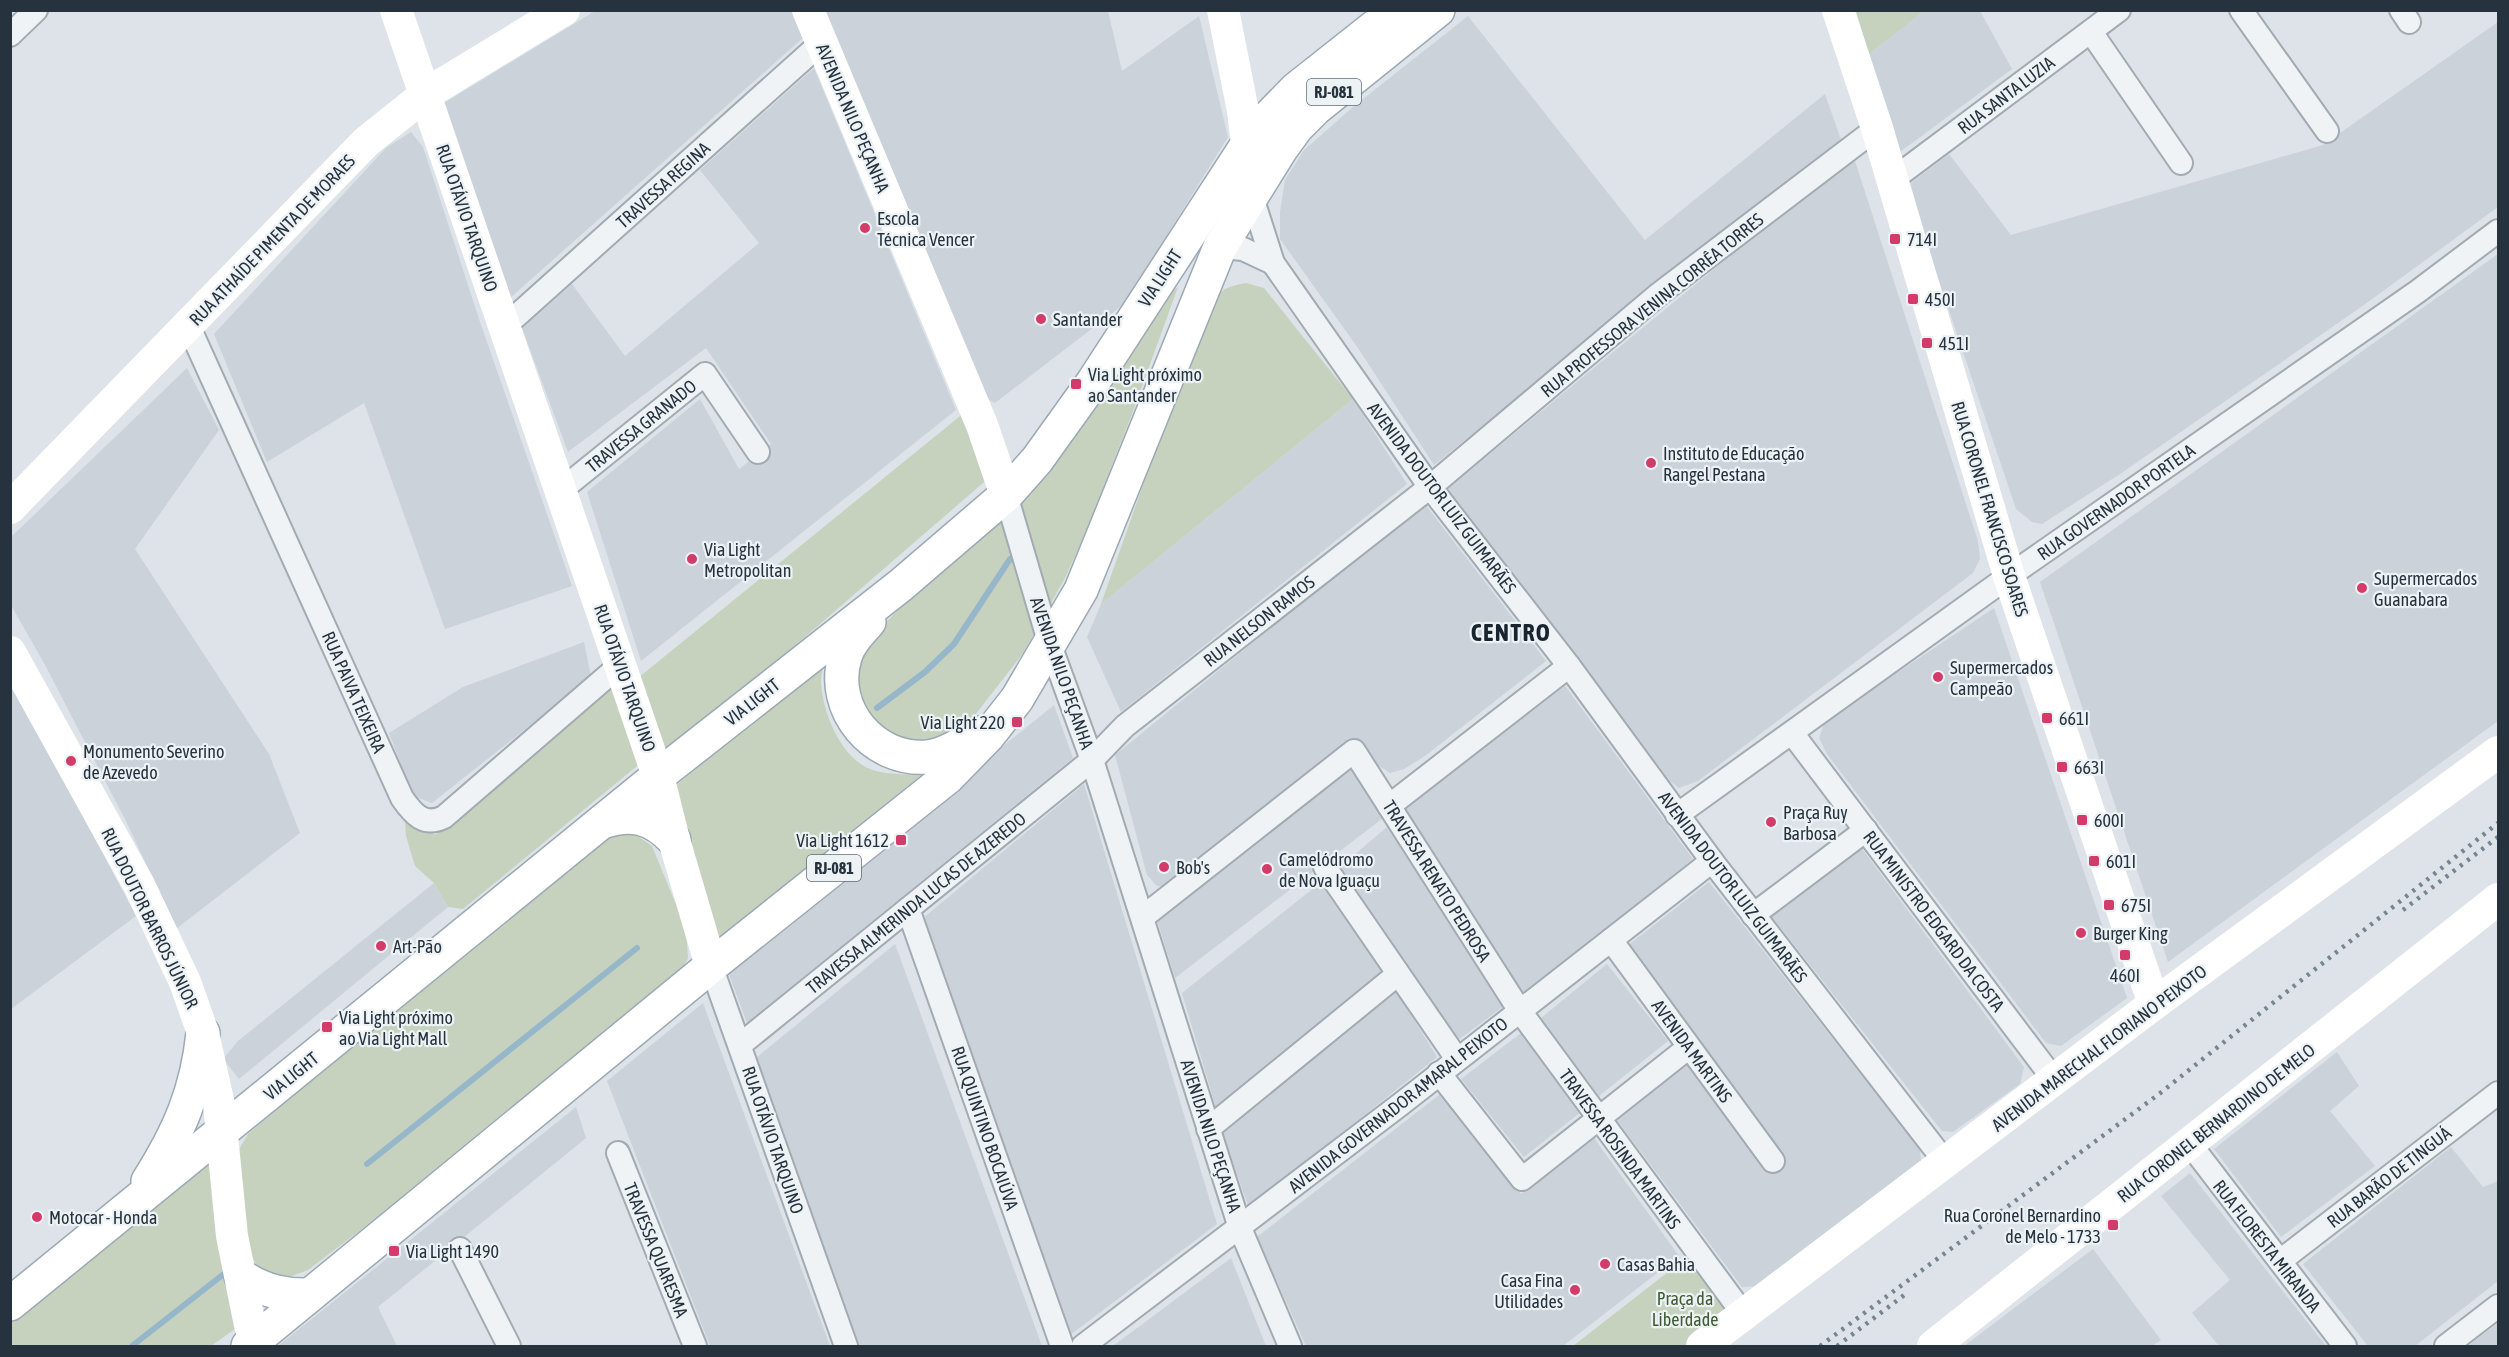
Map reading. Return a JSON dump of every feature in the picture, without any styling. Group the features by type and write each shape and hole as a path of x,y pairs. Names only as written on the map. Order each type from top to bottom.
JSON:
{"main road":[{"name":"RUA OTÁVIO TARQUINO","path":"396,10 658,776 711,966"},
{"name":"RUA ATHAÍDE PIMENTA DE MORAES","path":"10,508 189,327 366,142 426,94 564,10"},
{"name":"AVENIDA NILO PEÇANHA","path":"808,10 982,425 1006,495"},
{"name":"AVENIDA DOUTOR LUIZ GUIMARÃES","path":"1223,10 1248,144 1251,194"},
{"name":"VIA LIGHT","path":"10,1304 131,1205 229,1134 602,822 901,585 1006,495 1037,460 1093,382 1248,144 1270,114 1296,89 1396,10"},
{"name":"VIA LIGHT","path":"253,1345 309,1295 711,966 948,777 988,736 1017,699 1081,590 1220,247 1251,194 1297,127 1315,108 1438,10"},
{"name":"RUA CORONEL FRANCISCO SOARES","path":"1838,10 1877,128 2009,576 2154,1005"},
{"path":"1151,291 1188,260 1206,250 1220,247"},
{"path":"901,585 858,634 845,658 842,679 845,701 855,724 867,737 882,747 902,754 920,757 934,756 967,741 1017,699"},
{"name":"RUA DOUTOR BARROS JÚNIOR","path":"10,652 139,885 185,982 203,1033 219,1105 229,1134 232,1236 253,1345"},
{"name":"AVENIDA MARECHAL FLORIANO PEIXOTO","path":"1702,1347 2154,1005 2499,753"},
{"path":"602,822 621,817 643,818 658,825 674,840"},
{"name":"RUA CORONEL BERNARDINO DE MELO","path":"1933,1347 2499,899"},
{"path":"131,1205 162,1158 188,1106 197,1078 203,1033"},
{"path":"241,1276 271,1291 291,1296 309,1295"}],"street":[{"path":"10,35 36,10"},
{"name":"RUA SANTA LUZIA","path":"1892,180 2120,10"},
{"path":"2241,10 2327,131"},
{"path":"2091,32 2181,163"},
{"name":"TRAVESSA REGINA","path":"504,327 821,43"},
{"name":"RUA PROFESSORA VENINA CORRÊA TORRES","path":"1430,487 1659,294 1877,128"},
{"name":"AVENIDA DOUTOR LUIZ GUIMARÃES","path":"1251,194 1273,263 1430,487 1569,666 1753,915 1946,1163"},
{"name":"RUA GOVERNADOR PORTELA","path":"1677,815 2009,576 2417,292 2499,231"},
{"path":"1220,247 1243,249 1273,263"},
{"name":"RUA PAIVA TEIXEIRA","path":"189,327 397,787 411,811 426,821 435,821 444,817 619,666"},
{"name":"TRAVESSA GRANADO","path":"560,491 705,374 758,452"},
{"name":"RUA NELSON RAMOS","path":"1092,760 1125,726 1430,487"},
{"name":"AVENIDA NILO PEÇANHA","path":"1006,495 1050,645 1092,760 1240,1228 1290,1347"},
{"path":"1389,806 1569,666"},
{"name":"RUA MINISTRO EDGARD DA COSTA","path":"1792,733 2055,1081"},
{"name":"TRAVESSA RENATO PEDROSA","path":"1143,917 1354,751 1520,1011"},
{"name":"TRAVESSA ALMERINDA LUCAS DE AZEREDO","path":"740,1046 1092,760"},
{"path":"1753,915 1866,830"},
{"name":"AVENIDA GOVERNADOR AMARAL PEIXOTO","path":"1083,1347 1240,1228 1712,861"},
{"path":"1325,867 1457,1059"},
{"name":"RUA QUINTINO BOCAIÚVA","path":"908,909 1062,1347"},
{"name":"AVENIDA MARTINS","path":"1611,940 1773,1161"},
{"name":"RUA OTÁVIO TARQUINO","path":"711,966 846,1347"},
{"path":"1208,1129 1398,974"},
{"name":"TRAVESSA ROSINDA MARTINS","path":"1520,1011 1744,1315"},
{"path":"1439,1073 1522,1179 1689,1047"},
{"name":"RUA BARÃO DE TINGUÁ","path":"2280,1262 2499,1093"},
{"name":"RUA FLORESTA MIRANDA","path":"2190,1144 2346,1347"},
{"name":"TRAVESSA QUARESMA","path":"618,1153 694,1347"},
{"path":"460,1249 509,1347"},
{"path":"2446,1347 2499,1306"}],"shaded area":[{"path":"595,11 792,11 804,37 510,298 444,103"},
{"path":"823,11 1108,11 1122,71 1199,16 1228,137 1124,304 995,403 982,396"},
{"path":"1924,11 1980,11 2012,69 1900,152 1869,54"},
{"path":"1468,16 1645,240 1825,94 1841,140 1434,465 1358,348 1280,239 1280,212 1285,180 1304,150 1353,107"},
{"path":"2498,22 2498,207 2364,305 2120,474 2042,524 2032,522 2016,509 1907,186 1949,154 2011,235 2323,145"},
{"path":"814,68 956,410 641,661 587,492 700,399 739,469 771,444 706,348 568,452 522,328 572,284 625,356 759,243 700,170"},
{"path":"411,132 423,147 480,322 572,586 445,629 364,403 267,462 214,334 386,148"},
{"path":"1854,158 1978,541 1980,559 1973,573 1698,781 1679,788 1658,772 1622,720 1447,489 1730,256"},
{"path":"2498,254 2498,721 2168,962 2040,582"},
{"path":"187,368 219,430 135,549 269,754 300,833 176,929 127,823 45,665 11,605 10,538"},
{"path":"1353,399 1407,484 1121,712 1087,637 1101,604"},
{"path":"1424,503 1546,661 1425,756 1404,769 1390,773 1379,766 1358,739 1170,887 1157,886 1147,875 1115,755"},
{"path":"1994,608 2127,998 2061,1046 2046,1043 1827,754 1819,738 1825,721"},
{"path":"584,642 591,677 432,803 413,796 389,733 463,687"},
{"path":"10,679 136,916 11,1009 10,1009"},
{"path":"1565,686 1693,859 1523,994 1404,810"},
{"path":"1054,705 1073,758 747,1023 727,969"},
{"name":"Camelódromo de Nova Iguaçu","path":"1351,762 1383,818 1175,978 1156,917"},
{"path":"1084,784 1217,1224 1069,1336 922,919"},
{"path":"1387,827 1504,1006 1454,1043 1340,867"},
{"path":"1860,846 2024,1067 2020,1084 1953,1132 1942,1131 1771,916"},
{"path":"1709,882 1920,1149 1921,1161 1758,1286 1742,1287 1617,1120 1688,1064 1766,1169 1783,1154 1627,946"},
{"path":"434,883 448,907 239,1079 223,1059 238,1041"},
{"path":"1320,883 1383,972 1216,1108 1182,993"},
{"path":"895,944 1042,1346 857,1346 756,1058"},
{"path":"1607,964 1668,1041 1599,1096 1541,1018"},
{"path":"1395,989 1437,1057 1249,1208 1222,1132"},
{"path":"703,1003 830,1346 710,1346 607,1081"},
{"path":"1521,1033 1581,1112 1524,1157 1461,1079"},
{"path":"2337,1052 2359,1086 2330,1111 2375,1166 2281,1237 2214,1149"},
{"path":"1444,1091 1521,1194 1594,1138 1679,1256 1563,1346 1306,1346 1257,1237"},
{"path":"576,1107 586,1138 378,1307 397,1346 278,1346"},
{"path":"2451,1147 2483,1187 2498,1181 2498,1281 2415,1346 2368,1346 2303,1264"},
{"path":"2190,1173 2326,1346 2219,1346 2192,1313 2230,1280 2161,1196"},
{"path":"2093,1249 2161,1340 2152,1346 1964,1346"},
{"path":"1231,1258 1266,1346 1113,1346"},
{"path":"2498,1323 2498,1346 2468,1346"}],"green space":[{"path":"1856,10 1924,11 1869,54"},
{"path":"1246,283 1264,288 1353,399 1101,604 1203,315 1225,289"},
{"path":"1178,287 1085,534 1065,578 1024,652 975,715 946,739 909,744 874,732 852,691 861,648 907,601 1019,500 1162,300"},
{"path":"970,408 991,476 663,760 638,678"},
{"path":"824,662 821,681 825,707 836,735 853,758 876,771 927,775 715,950 672,789"},
{"path":"616,676 648,757 463,909 448,907 434,883 415,866 406,836 404,807 435,835"},
{"path":"629,830 652,846 686,929 688,958 681,974 464,1151 308,1270 289,1277 274,1275 258,1268 244,1243 237,1153 248,1134 604,831"},
{"path":"210,1155 235,1329 211,1346 11,1346 11,1317"},
{"name":"Praça da Liberdade","path":"1695,1251 1741,1314 1697,1346 1573,1346"}],"waterway":[{"path":"877,708 925,672 954,644 1010,559"},
{"path":"367,1164 637,948"},
{"path":"132,1346 225,1273"}],"railway":[{"path":"1820,1346 2159,1094 2498,823"},
{"path":"2403,910 2498,837"},
{"path":"1837,1346 1907,1293"}],"place":[{"name":"Escola Técnica Vencer","path":"865,228"},
{"name":"714I","path":"1895,239"},
{"name":"450I","path":"1913,299"},
{"name":"Santander","path":"1041,319"},
{"name":"451I","path":"1927,343"},
{"name":"Via Light próximo ao Santander","path":"1076,384"},
{"name":"Instituto de Educação Rangel Pestana","path":"1651,463"},
{"name":"Via Light Metropolitan","path":"692,559"},
{"name":"Supermercados Guanabara","path":"2362,588"},
{"name":"Supermercados Campeão","path":"1938,677"},
{"name":"661I","path":"2047,718"},
{"name":"Via Light 220","path":"1017,722"},
{"name":"Monumento Severino de Azevedo","path":"71,761"},
{"name":"663I","path":"2062,767"},
{"name":"600I","path":"2082,820"},
{"name":"Praça Ruy Barbosa","path":"1771,822"},
{"name":"Via Light 1612","path":"901,840"},
{"name":"601I","path":"2094,861"},
{"name":"Bob's","path":"1164,867"},
{"name":"Camelódromo de Nova Iguaçu","path":"1267,869"},
{"name":"675I","path":"2109,905"},
{"name":"Burger King","path":"2081,933"},
{"name":"Art-Pão","path":"381,946"},
{"name":"460I","path":"2125,955"},
{"name":"Via Light próximo ao Via Light Mall","path":"327,1027"},
{"name":"Motocar - Honda","path":"37,1217"},
{"name":"Rua Coronel Bernardino de Melo - 1733","path":"2113,1225"},
{"name":"Via Light 1490","path":"394,1251"},
{"name":"Casas Bahia","path":"1605,1264"},
{"name":"Casa Fina Utilidades","path":"1575,1290"}],"district":[{"name":"CENTRO","path":"1511,632"}]}
